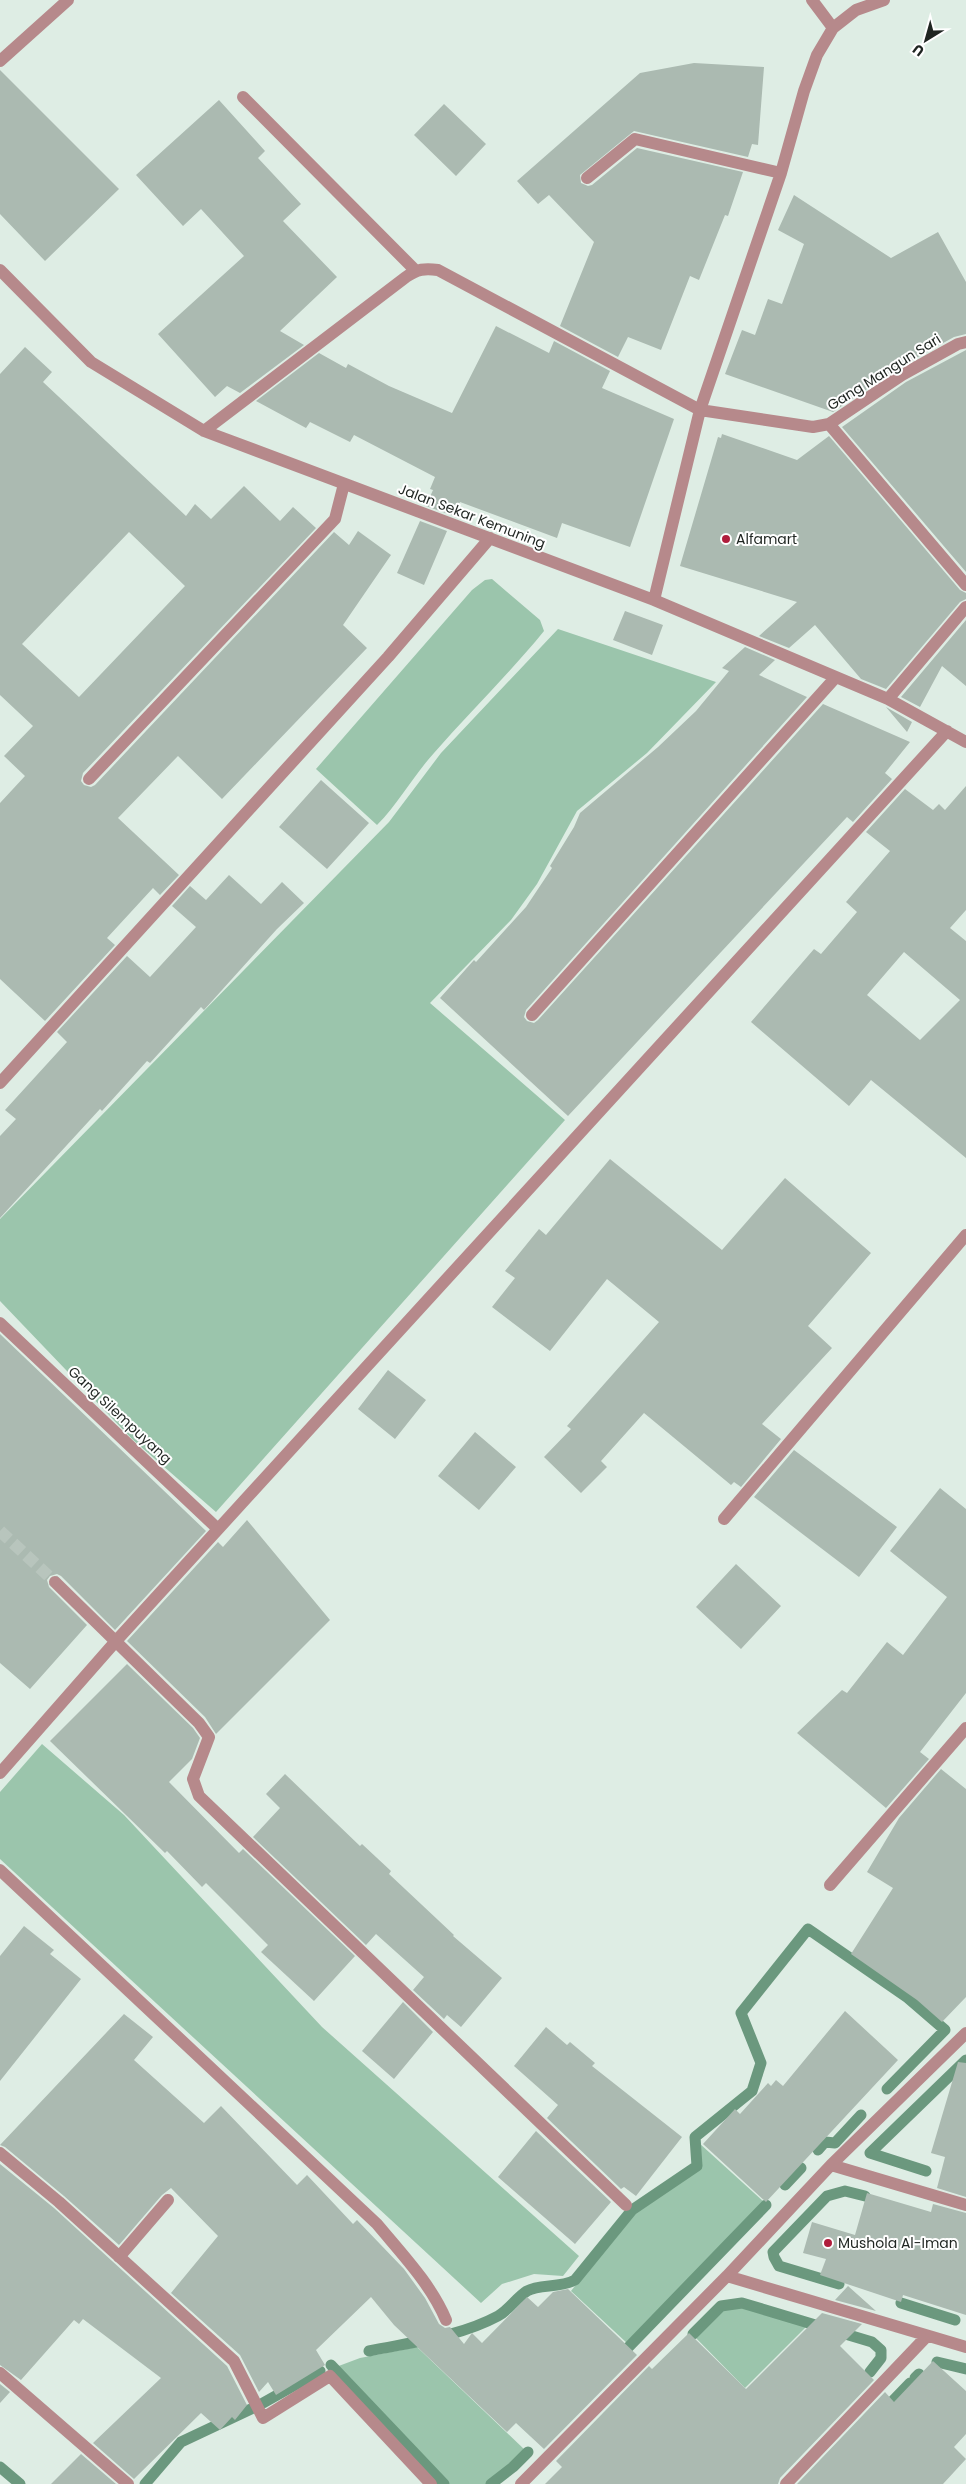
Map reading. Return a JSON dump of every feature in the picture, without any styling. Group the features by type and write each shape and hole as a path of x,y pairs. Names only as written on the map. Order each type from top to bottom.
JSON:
{"street":[{"path":"0,61 68,0"},
{"path":"812,0 833,28"},
{"path":"654,600 700,410 780,173 804,91 817,55 833,28 856,10 884,0"},
{"path":"204,431 415,270 243,98"},
{"path":"587,178 635,138 780,173"},
{"name":"Gang Mangun Sari","path":"415,270 427,268 438,270 700,410 813,427 829,424 902,375 958,344 966,342"},
{"name":"Jalan Sekar Kemuning","path":"0,270 91,362 204,431 654,600 888,699 966,742"},
{"path":"829,424 966,585"},
{"path":"89,779 335,519 344,484"},
{"path":"0,1083 388,657 490,538"},
{"path":"888,699 966,607"},
{"path":"532,1015 836,677"},
{"path":"0,1773 116,1641 947,731"},
{"path":"724,1519 966,1235"},
{"name":"Gang Silempuyang","path":"0,1323 218,1529"},
{"path":"55,1582 199,1723 209,1737 193,1779 199,1796 626,2205"},
{"path":"830,1885 966,1728"},
{"path":"0,1870 377,2224 408,2262 440,2307 446,2320"},
{"path":"520,2484 727,2276 830,2166 966,2033"},
{"path":"0,2153 234,2361 263,2418 330,2376 431,2484"},
{"path":"830,2166 966,2205"},
{"path":"119,2257 168,2200"},
{"path":"727,2276 966,2347"},
{"path":"786,2484 927,2336"},
{"path":"0,2373 128,2484"}],"green space":[{"path":"492,579 540,620 544,631 426,762 377,825 316,769 472,590 485,580"},
{"path":"558,629 716,682 647,753 577,811 537,884 511,920 430,1003 565,1120 216,1512 132,1439 0,1301 0,1219 389,822 441,753"},
{"path":"42,1744 124,1815 322,2027 579,2256 563,2276 534,2274 502,2284 481,2303 0,1859 0,1792"},
{"path":"699,2143 764,2202 628,2344 571,2291 633,2213 701,2166"},
{"path":"735,2305 807,2326 745,2388 694,2336 718,2311"},
{"path":"417,2347 526,2451 488,2484 446,2484 336,2367 360,2358"}],"building":[{"path":"694,63 764,67 758,145 752,144 748,157 634,131 580,175 581,183 588,186 592,185 637,148 743,172 728,216 725,215 699,280 690,276 661,350 628,337 618,357 560,326 594,242 549,195 538,204 517,181 640,73"},
{"path":"0,70 119,189 45,261 0,214"},
{"path":"219,100 265,151 258,158 301,204 283,221 337,277 280,331 304,345 240,393 227,386 215,397 158,334 244,256 201,209 183,226 136,175"},
{"path":"444,104 486,144 456,176 414,135"},
{"path":"794,195 891,258 938,232 966,282 966,334 954,337 898,368 833,412 725,374 742,330 755,335 768,299 782,304 804,244 778,230"},
{"path":"496,326 549,353 554,341 610,371 602,388 674,419 630,547 562,523 557,538 460,502 454,516 426,506 433,490 430,489 435,477 354,435 350,442 310,422 306,428 256,401 319,353 346,368 348,364 389,386 452,413"},
{"path":"25,347 52,372 43,382 186,516 195,504 211,519 244,486 280,521 293,507 316,528 83,773 81,781 84,785 91,787 95,785 334,532 349,545 358,531 391,555 343,625 367,648 222,799 178,756 118,818 179,875 160,895 153,888 107,938 115,945 45,1021 0,979 0,803 25,776 4,756 33,726 0,695 0,374","holes":["129,532 185,586 79,697 22,644"]},
{"path":"966,350 966,572 842,427 906,382"},
{"path":"722,434 797,460 829,436 960,590 966,593 966,599 960,602 886,689 861,679 815,625 789,648 759,636 797,602 680,566 718,437 721,438"},
{"path":"420,521 447,531 424,585 397,573"},
{"path":"625,611 663,625 652,655 613,640"},
{"path":"966,620 966,686 942,666 920,707 901,697"},
{"path":"745,647 775,660 759,675 807,697 526,1010 524,1017 527,1021 534,1023 538,1020 823,704 910,742 885,773 892,779 853,822 847,817 568,1116 440,998 526,907 552,868 550,866 574,827 580,813 658,747 696,711 729,671 722,668"},
{"path":"886,707 912,722 907,732"},
{"path":"321,780 369,823 327,869 279,827"},
{"path":"966,786 966,910 950,928 966,941 966,1158 871,1080 849,1106 751,1022 814,949 821,954 857,912 846,902 890,851 866,832 905,789 933,810 939,804 945,810","holes":["904,952 960,1000 920,1040 867,995"]},
{"path":"229,875 261,904 282,882 304,903 277,929 204,1010 201,1007 150,1063 147,1061 102,1111 100,1109 0,1218 0,1136 16,1119 5,1110 67,1042 57,1032 127,956 150,977 196,927 172,906 190,886 206,900"},
{"path":"610,1159 722,1250 785,1178 871,1253 808,1326 832,1348 762,1424 781,1439 741,1487 734,1482 731,1485 644,1413 601,1461 607,1467 581,1493 544,1457 571,1429 567,1426 659,1322 607,1279 550,1351 492,1307 515,1278 505,1271 539,1229 546,1235"},
{"path":"0,1334 206,1531 115,1630 61,1576 57,1574 50,1576 47,1580 49,1587 87,1625 30,1689 0,1663"},
{"path":"388,1370 426,1400 395,1439 358,1409"},
{"path":"475,1432 516,1467 479,1510 438,1476"},
{"path":"794,1450 897,1527 859,1577 754,1497"},
{"path":"940,1488 966,1509 966,1693 920,1752 929,1759 886,1808 797,1733 842,1690 847,1693 887,1642 903,1655 947,1597 890,1551"},
{"path":"247,1520 330,1620 216,1734 205,1717 127,1641 218,1542 223,1547"},
{"path":"736,1564 781,1606 741,1649 696,1607"},
{"path":"127,1664 193,1728 200,1738 192,1759 169,1782 239,1853 243,1849 355,1956 314,2001 261,1952 268,1945 206,1883 202,1887 167,1851 165,1853 50,1741"},
{"path":"941,1769 966,1789 966,1997 942,2022 917,2000 851,1954 893,1888 867,1872 899,1818"},
{"path":"285,1774 360,1846 362,1844 391,1871 389,1874 453,1936 502,1978 461,2027 447,2015 444,2019 413,1990 424,1977 376,1934 366,1945 253,1837 280,1808 266,1794"},
{"path":"24,1926 54,1950 50,1954 81,1979 0,2081 0,1956"},
{"path":"403,2002 433,2032 394,2079 362,2051"},
{"path":"845,2011 898,2060 766,2202 703,2144 735,2109 740,2114 768,2083 771,2086 776,2080 783,2086"},
{"path":"124,2014 153,2037 134,2060 204,2123 221,2106 297,2185 307,2175 353,2224 357,2220 404,2269 425,2298 439,2324 445,2328 450,2327 464,2344 472,2333 482,2343 527,2297 538,2307 553,2292 568,2289 637,2355 544,2449 516,2423 507,2432 394,2325 371,2297 316,2350 325,2365 276,2395 268,2382 259,2392 240,2355 171,2293 218,2236 171,2188 162,2195 119,2245 64,2196 5,2147 0,2145"},
{"path":"546,2027 567,2045 570,2042 595,2063 592,2066 682,2137 636,2196 624,2187 621,2189 547,2118 558,2105 514,2066"},
{"path":"958,2062 966,2063 966,2197 937,2188 945,2157 931,2153"},
{"path":"536,2131 611,2202 575,2244 498,2177"},
{"path":"0,2164 54,2208 227,2366 247,2405 235,2420 232,2417 220,2430 201,2413 134,2479 93,2443 161,2378 83,2319 79,2324 74,2320 21,2380 0,2365"},
{"path":"867,2193 931,2212 933,2204 966,2213 966,2315 903,2295 901,2302 820,2275 826,2259 803,2253 812,2222 855,2235"},
{"path":"848,2286 876,2311 835,2300"},
{"path":"822,2313 862,2324 840,2346 874,2380 780,2478 778,2484 545,2484 562,2467 556,2461 649,2366 652,2369 689,2333 746,2389"},
{"path":"933,2361 966,2391 966,2434 954,2447 966,2459 943,2484 797,2484 885,2392 894,2402"},
{"path":"0,2384 10,2392 0,2403"},
{"path":"81,2454 116,2484 51,2484"}],"waterway":[{"path":"369,2351 435,2338 467,2329 498,2316 527,2291 537,2287 563,2284 575,2280 632,2210 697,2166 695,2137 752,2091 761,2063 741,2013 808,1929 908,1998 945,2030 887,2089"},
{"path":"926,2171 870,2153 966,2060"},
{"path":"818,2150 825,2142 835,2143 861,2115"},
{"path":"785,2185 801,2168"},
{"path":"839,2284 779,2266 773,2252 827,2196 845,2191 865,2196"},
{"path":"618,2358 766,2205"},
{"path":"693,2334 721,2306 742,2303 872,2342 881,2350 881,2358 870,2372"},
{"path":"901,2303 955,2320"},
{"path":"937,2362 966,2369"},
{"path":"331,2365 444,2484"},
{"path":"263,2403 320,2371"},
{"path":"915,2378 919,2374"},
{"path":"883,2411 910,2383"},
{"path":"145,2484 181,2442 251,2409"},
{"path":"491,2484 513,2467 528,2452"},
{"path":"0,2467 20,2484"}],"tunnel":[{"path":"0,1531 55,1582"}],"place":[{"name":"Alfamart","path":"726,539"},
{"name":"Mushola Al-Iman","path":"828,2243"}]}
